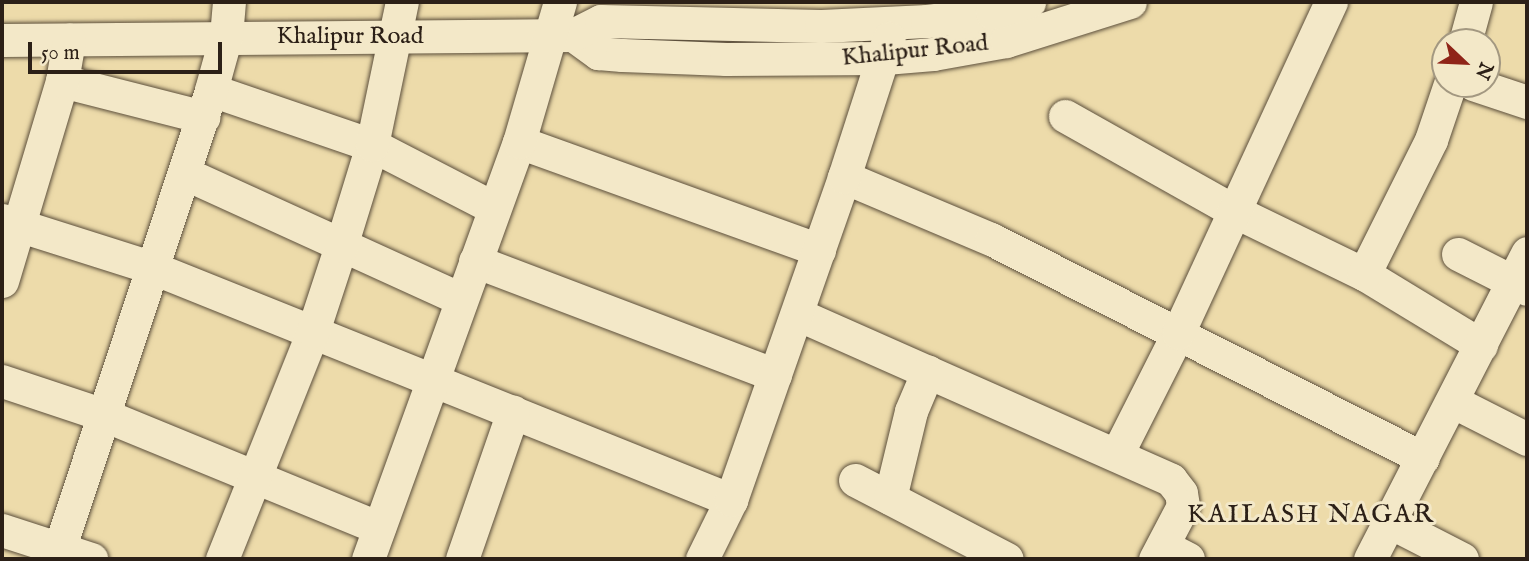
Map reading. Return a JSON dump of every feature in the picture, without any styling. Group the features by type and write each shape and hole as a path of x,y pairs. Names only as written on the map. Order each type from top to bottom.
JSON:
{"street":[{"path":"58,554 207,104 226,36 229,2"},
{"path":"222,559 313,331 341,246 372,145 402,2"},
{"path":"368,559 494,208 562,35 560,2"},
{"name":"Khalipur Road","path":"2,40 562,35 601,22 700,14 892,23 928,12 992,13 1029,2"},
{"name":"Khalipur Road","path":"562,35 598,53 610,54 726,59 885,58 933,54 1006,41 1130,2"},
{"path":"1117,454 1178,333 1331,2"},
{"path":"1469,28 1476,2"},
{"path":"702,559 731,500 797,314 885,58 892,23"},
{"path":"2,281 11,223 62,81 69,40"},
{"path":"62,81 207,104 372,145 494,208"},
{"path":"1501,93 1527,102"},
{"path":"1364,274 1427,148 1445,98"},
{"path":"1065,116 1234,211 1364,274 1481,345"},
{"path":"519,142 819,250"},
{"path":"184,173 461,299"},
{"path":"844,177 990,239 1423,458"},
{"path":"11,223 153,268 731,500"},
{"path":"1370,559 1481,345 1523,275 1458,254"},
{"path":"475,261 775,375"},
{"path":"797,314 1171,480 1181,493 1183,506 1169,555"},
{"path":"890,498 911,411 928,371"},
{"path":"2,380 104,415 379,528"},
{"path":"1452,401 1527,439"},
{"path":"462,559 513,412"},
{"path":"855,481 890,498 972,552 1007,559"},
{"path":"1390,522 1462,559"},
{"path":"2,530 58,554 91,559"}],"district":[{"name":"KAILASH NAGAR","path":"1311,515"}]}
